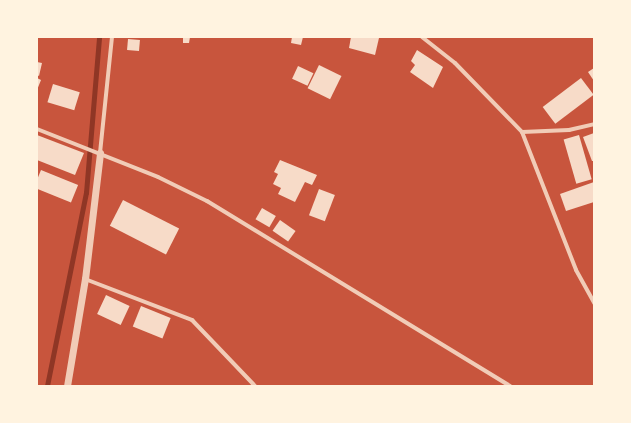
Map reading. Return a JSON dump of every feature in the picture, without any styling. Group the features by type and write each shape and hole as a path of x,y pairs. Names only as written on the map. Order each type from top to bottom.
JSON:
{"street":[{"path":"67,386 85,279 112,37"},
{"path":"422,37 455,63 522,132 576,270 594,303"},
{"path":"522,132 569,130 594,124"},
{"path":"37,129 100,153 172,184 249,224 510,386"},
{"path":"85,279 192,320 255,386"}],"building":[{"path":"183,37 190,37 189,43 183,43"},
{"path":"292,37 303,37 301,45 291,43"},
{"path":"351,37 379,38 375,55 349,48"},
{"path":"128,39 140,40 139,51 127,50"},
{"path":"417,50 443,67 433,88 410,72 415,65 411,61"},
{"path":"37,62 42,63 39,76 37,75"},
{"path":"319,65 341,76 330,99 308,88"},
{"path":"298,66 313,73 307,86 292,79"},
{"path":"594,68 594,81 588,72"},
{"path":"37,78 41,80 37,90"},
{"path":"581,78 594,95 555,124 543,107"},
{"path":"53,84 80,92 74,110 47,102"},
{"path":"594,133 594,161 592,161 583,137"},
{"path":"37,135 84,153 75,175 37,160"},
{"path":"579,135 592,179 576,184 564,139"},
{"path":"280,160 317,175 312,185 305,182 295,202 278,194 281,188 273,184 278,174 274,172"},
{"path":"41,170 78,185 71,203 37,189 37,180"},
{"path":"594,182 594,202 566,211 560,194"},
{"path":"319,189 335,195 325,221 309,215"},
{"path":"123,200 179,229 166,254 110,226"},
{"path":"262,208 276,216 269,227 256,219"},
{"path":"280,220 296,231 288,242 273,231"},
{"path":"106,295 130,306 121,325 97,314"},
{"path":"141,306 171,318 162,338 133,326"}],"waterway":[{"path":"47,386 86,193 99,37"}]}
